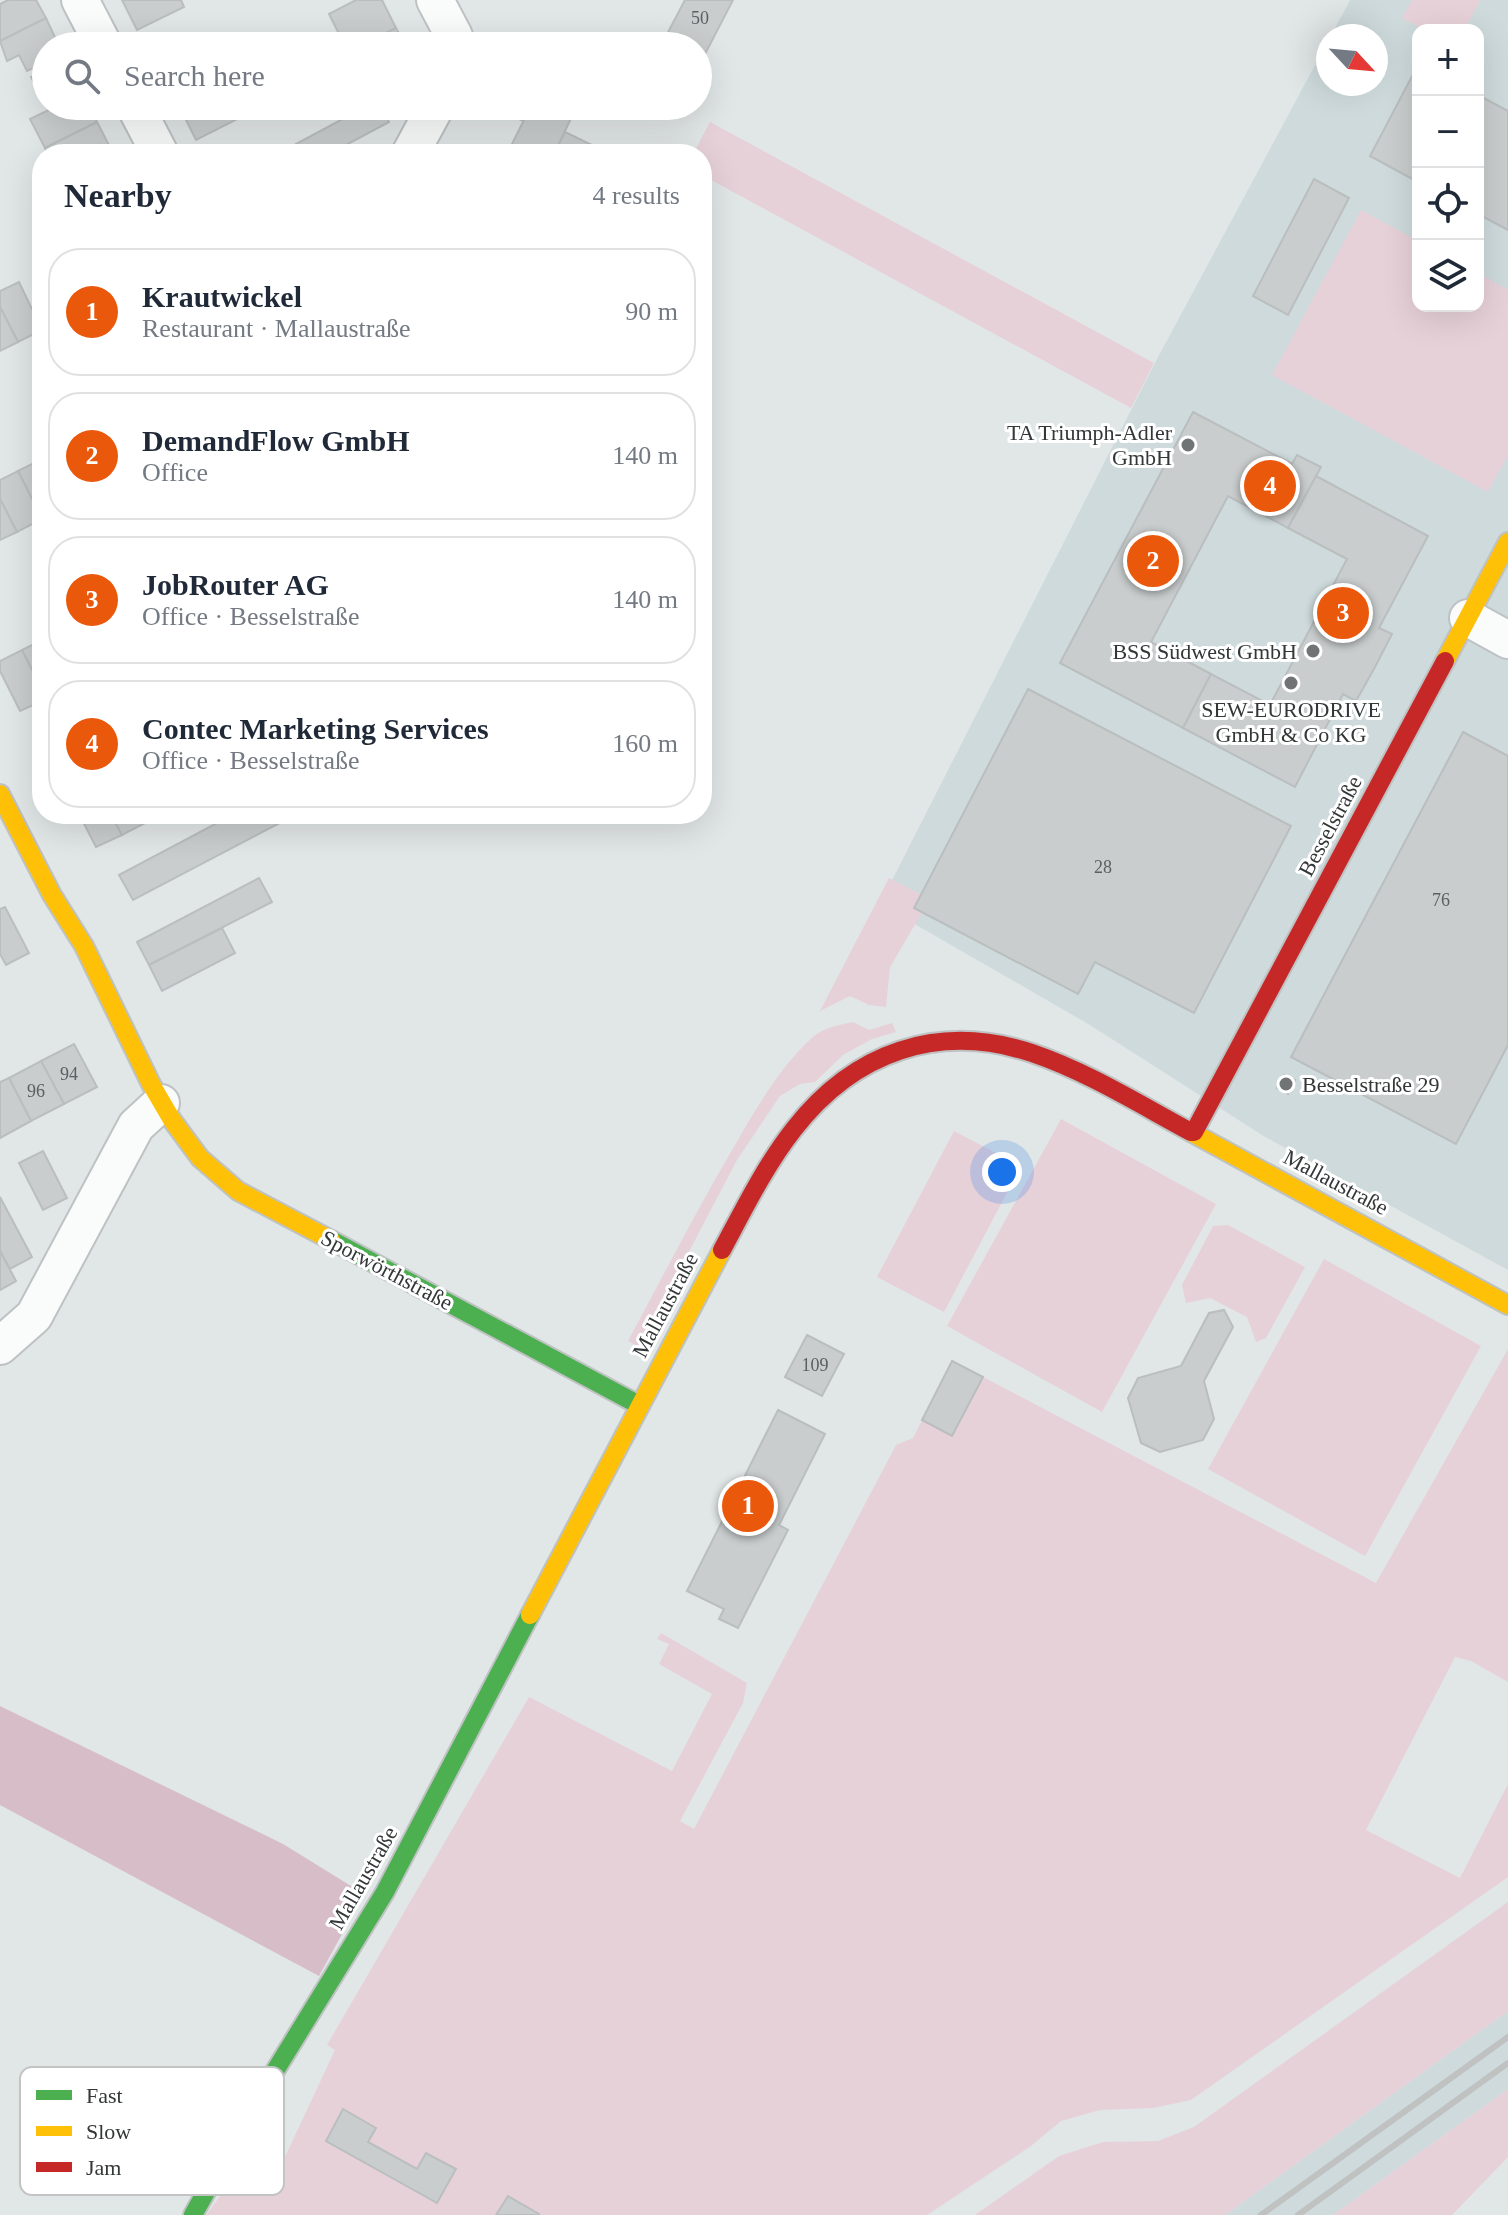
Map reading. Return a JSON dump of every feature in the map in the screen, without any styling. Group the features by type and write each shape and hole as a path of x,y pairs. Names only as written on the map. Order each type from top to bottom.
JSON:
{"street":[{"path":"80,0 97,32"},
{"path":"435,0 452,32"},
{"path":"142,120 155,144"},
{"path":"415,144 428,120"},
{"name":"Besselstraße","path":"1194,1132 1508,542"},
{"path":"1468,618 1508,640"},
{"name":"Sporwörthstraße","path":"0,794 52,895 84,946 161,1103 200,1158 238,1191 639,1405"},
{"name":"Mallaustraße","path":"278,2067 389,1885 770,1161 792,1129 824,1096 880,1059 924,1042 947,1038 976,1039 1053,1059 1194,1132 1508,1305"},
{"path":"0,1346 34,1316 136,1126 161,1103"},
{"name":"Mallaustraße","path":"193,2215 204,2195"}],"shaded area":[{"path":"1350,0 1508,0 1508,1270 1262,1135 1090,1025 880,904 1156,361 1316,63 1316,96 1388,96 1388,24 1337,24"},
{"path":"1412,0 1480,0 1468,24 1414,24 1402,18"},
{"path":"710,122 1154,363 1131,408 712,180 712,144 698,144"},
{"path":"1361,210 1412,238 1412,312 1484,312 1484,276 1508,290 1508,455 1488,492 1272,375"},
{"path":"889,878 930,899 890,967 886,1007 869,1005 850,996 820,1011"},
{"path":"853,1022 869,1030 892,1023 896,1032 872,1039 843,1055 815,1082 800,1084 780,1096 737,1160 639,1347 628,1341 715,1180 777,1078 818,1034"},
{"path":"1061,1119 1216,1204 1102,1412 947,1326"},
{"path":"954,1131 1021,1166 944,1312 877,1277"},
{"path":"1228,1225 1305,1267 1266,1338 1256,1342 1247,1317 1210,1298 1186,1303 1182,1285 1213,1226"},
{"path":"1324,1259 1481,1346 1365,1556 1208,1469"},
{"path":"1508,1349 1508,1682 1471,1661 1455,1657 1366,1830 1460,1878 1508,1784 1508,1877 1191,2100 1153,2108 1100,2110 1061,2121 1031,2146 927,2215 206,2215 221,2195 284,2195 284,2159 335,2050 327,2045 529,1697 672,1771 712,1694 659,1664 669,1644 657,1639 661,1633 747,1683 743,1703 680,1821 694,1829 896,1445 913,1438 922,1420 952,1436 983,1377 1376,1583"},
{"path":"0,1706 283,1844 364,1894 319,1976 0,1805"},
{"path":"1508,1902 1508,2011 1225,2215 975,2215 1059,2156 1103,2142 1158,2141 1194,2127"},
{"path":"1508,2011 1508,2089 1333,2215 1225,2215"},
{"path":"1508,2089 1508,2157 1452,2215 1333,2215"}],"building":[{"path":"8,0 36,0 46,18 0,41 0,4"},
{"path":"122,0 181,0 184,7 137,30"},
{"path":"356,0 382,0 396,28 388,32 338,32 329,14"},
{"path":"685,0 733,0 712,41 712,32 668,32"},
{"path":"46,18 52,32 32,32 32,69 27,71 19,55 7,61 0,41"},
{"path":"1412,76 1412,179 1370,156"},
{"path":"1484,98 1508,111 1508,230 1484,217"},
{"path":"30,119 97,122 53,144 43,144"},
{"path":"186,120 235,120 196,140"},
{"path":"341,120 389,122 348,144 296,144"},
{"path":"524,120 570,120 559,144 512,144"},
{"path":"97,122 108,144 53,144"},
{"path":"565,132 590,144 559,144"},
{"path":"1314,179 1349,198 1288,315 1253,296"},
{"path":"19,282 32,309 32,335 18,342 0,307 0,291"},
{"path":"0,307 18,342 0,351"},
{"path":"1193,412 1292,464 1297,455 1321,467 1288,528 1228,496 1151,642 1211,674 1183,728 1060,663"},
{"path":"32,464 32,499 18,471"},
{"path":"18,471 32,499 32,524 17,532 0,499 0,480"},
{"path":"1316,476 1428,536 1379,628 1392,634 1375,667 1356,701 1343,694 1295,787 1183,728 1211,674 1270,705 1347,559 1288,528"},
{"path":"0,499 17,532 0,540"},
{"path":"32,645 32,670 22,650"},
{"path":"22,650 32,670 32,706 20,711 0,671 0,661"},
{"path":"1028,689 1291,826 1194,1013 1095,962 1078,994 914,908"},
{"path":"1463,732 1508,756 1508,1045 1456,1144 1291,1057"},
{"path":"84,824 116,824 122,835 96,847"},
{"path":"116,824 143,824 122,835"},
{"path":"215,824 278,824 133,900 119,875"},
{"path":"259,878 272,902 149,965 137,942"},
{"path":"5,907 29,953 6,965 0,954 0,909"},
{"path":"222,928 235,953 162,991 149,965"},
{"path":"74,1044 97,1087 64,1104 41,1061"},
{"path":"41,1061 64,1104 31,1121 9,1078"},
{"name":"Besselstraße 29","path":"1284,1075 1295,1080 1288,1094 1277,1088"},
{"path":"9,1078 31,1121 0,1138 0,1082"},
{"path":"43,1151 67,1198 43,1210 19,1163"},
{"path":"0,1197 32,1257 10,1269 0,1251"},
{"path":"0,1251 16,1281 0,1290"},
{"path":"1224,1310 1233,1327 1204,1381 1214,1419 1203,1440 1160,1452 1141,1443 1128,1398 1138,1378 1181,1366 1209,1313"},
{"path":"807,1335 844,1354 822,1396 785,1377"},
{"path":"952,1361 983,1377 952,1436 922,1420"},
{"path":"778,1410 825,1434 779,1525 788,1530 738,1628 719,1619 724,1609 687,1591"},
{"path":"343,2109 376,2128 368,2142 417,2169 426,2153 456,2169 437,2203 326,2141"},
{"path":"508,2196 539,2214 539,2215 496,2215"}],"railway":[{"path":"1261,2215 1508,2037"},
{"path":"1298,2215 1508,2063"}],"traffic: fast":[{"path":"331,1240 639,1405"},
{"path":"277,2067 385,1892 530,1615"},
{"path":"193,2215 204,2195"}],"traffic: slow":[{"path":"1445,661 1508,542"},
{"path":"0,794 52,895 84,946 151,1084 200,1158 238,1191 331,1240"},
{"path":"1191,1132 1508,1305"},
{"path":"530,1615 722,1250"}],"traffic: jam":[{"path":"1194,1132 1445,661"},
{"path":"722,1250 774,1158 818,1102 843,1080 900,1050 931,1043 964,1041 997,1044 1032,1053 1093,1079 1191,1132"}],"place":[{"name":"TA Triumph-Adler GmbH","path":"1188,445"},
{"name":"Contec Marketing Services","path":"1270,486"},
{"name":"DemandFlow GmbH","path":"1153,561"},
{"name":"JobRouter AG","path":"1343,613"},
{"name":"BSS Südwest GmbH","path":"1313,651"},
{"name":"SEW-EURODRIVE GmbH & Co KG","path":"1291,683"},
{"name":"Besselstraße 29","path":"1286,1084"},
{"name":"Krautwickel","path":"748,1506"}]}
